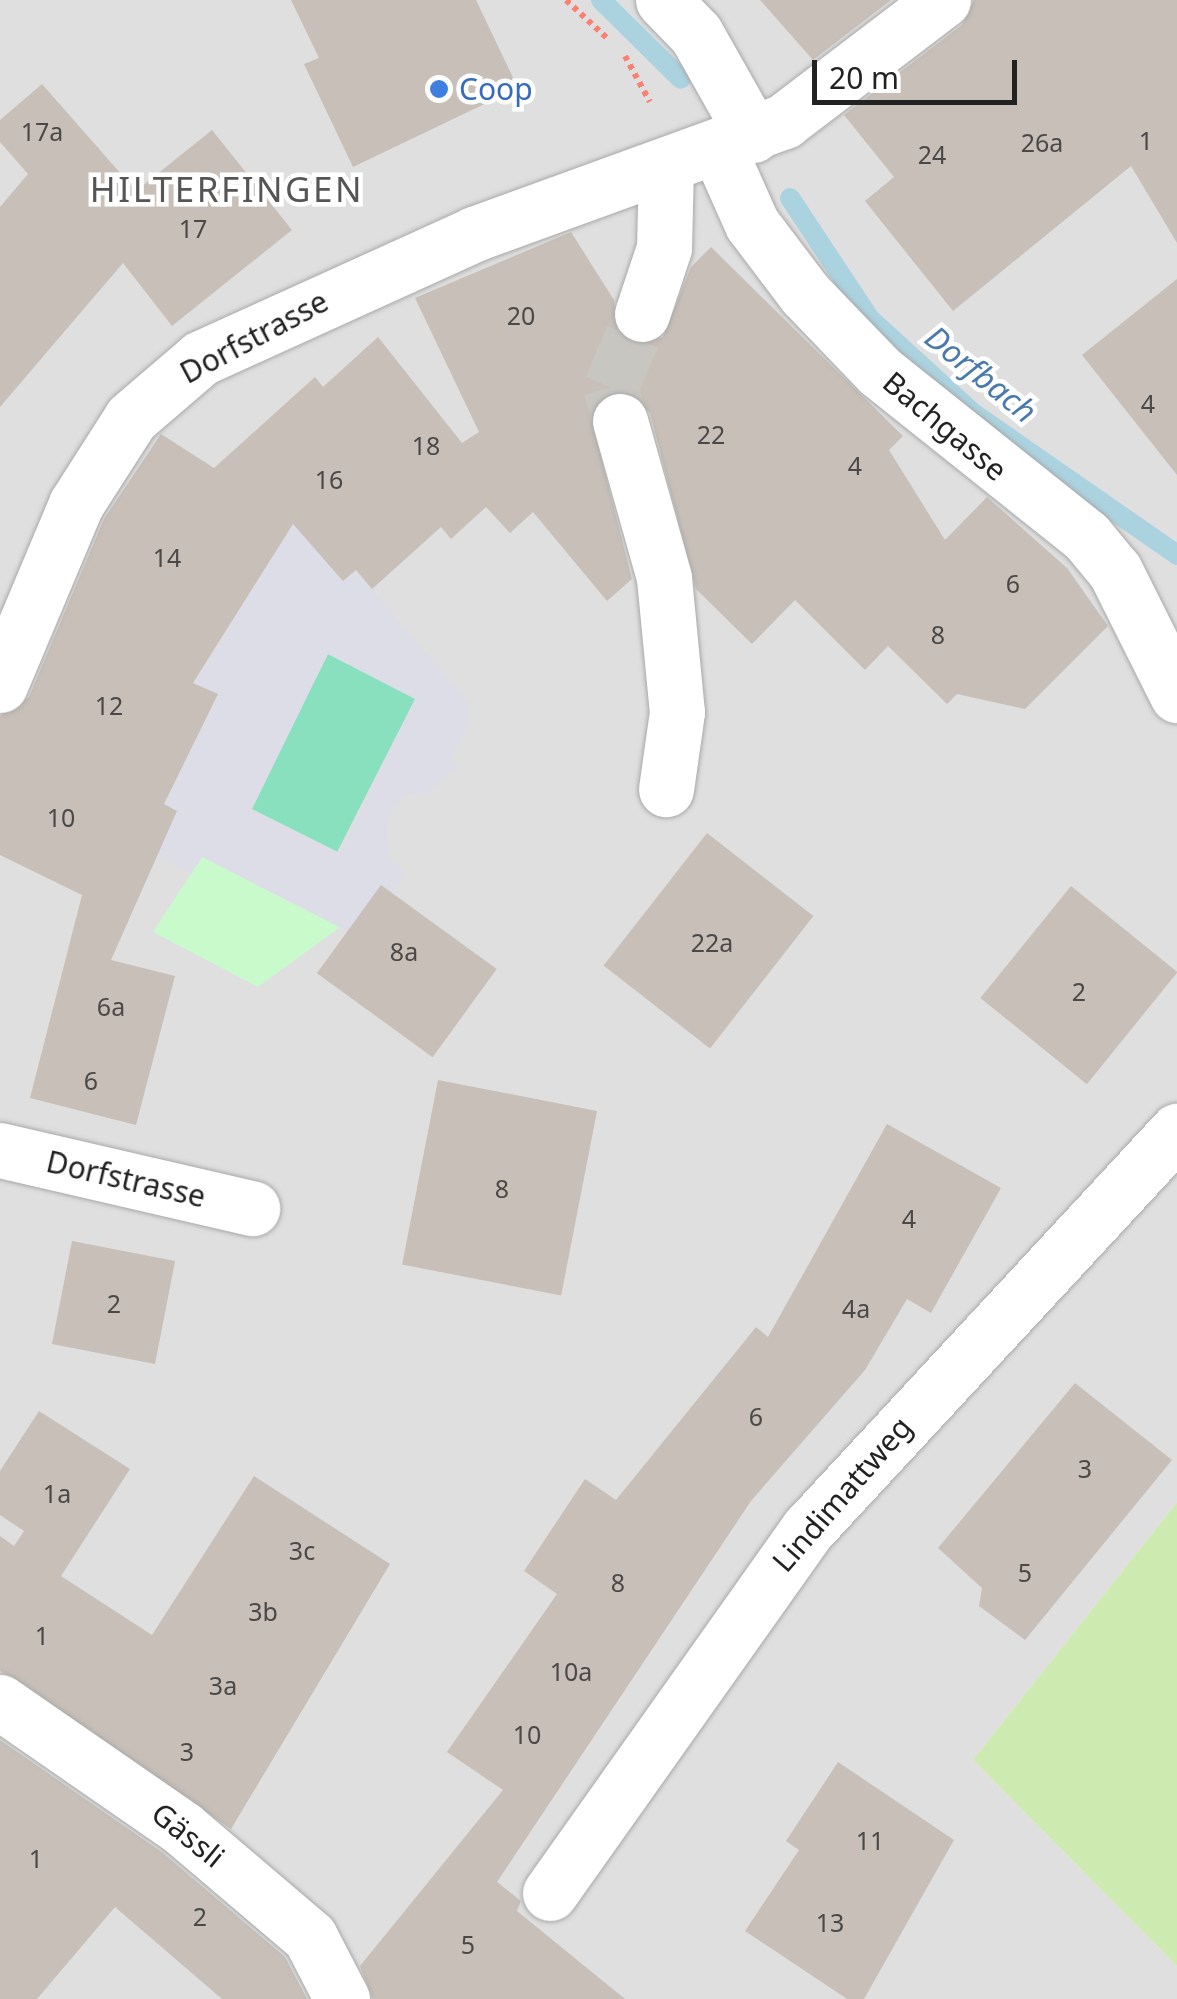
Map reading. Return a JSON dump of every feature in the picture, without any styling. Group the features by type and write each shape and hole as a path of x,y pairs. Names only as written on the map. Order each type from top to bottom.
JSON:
{"street":[{"name":"Bachgasse","path":"663,0 696,34 705,154 752,224 804,294 880,370 1086,536 1115,571 1177,695"},
{"name":"Dorfstrasse","path":"0,685 19,592 131,418 201,358 474,234 705,154 834,89 944,0"},
{"path":"642,314 664,248 705,154"},
{"path":"620,421 664,578 677,712 666,789"},
{"name":"Lindimattweg","path":"550,1893 808,1529 1177,1131"},
{"name":"Dorfstrasse","path":"0,1150 252,1208"},
{"name":"Gässli","path":"0,1702 182,1828 310,1937 342,1999"}],"path":[{"path":"566,0 625,56 705,154"}],"shaded area":[{"path":"0,0 1177,0 1177,1502 973,1760 1177,1966 1177,1999 0,1999"},
{"path":"293,524 343,580 356,570 469,703 467,731 450,758 458,766 428,793 407,794 387,819 388,856 405,873 392,894 381,886 349,932 202,857 191,874 156,855 177,811 164,804 218,695 194,683","holes":["328,654 415,699 340,853 252,809"]}],"green space":[{"path":"328,654 415,698 337,853 249,808"},
{"path":"202,857 340,927 258,987 153,932"},
{"path":"1177,1502 1177,1966 973,1760"}],"building":[{"path":"291,0 476,0 518,88 353,167 304,64 319,58"},
{"path":"760,0 891,0 813,60"},
{"path":"974,0 1177,0 1177,243 1131,166 953,311 865,201 894,177 844,115 962,25"},
{"path":"42,84 136,191 212,130 292,230 172,326 123,263 0,407 0,207 28,174 0,142 0,120"},
{"path":"571,232 614,300 618,334 633,344 663,337 691,267 711,247 903,436 889,450 945,540 987,497 1067,568 1108,626 1025,709 957,694 947,704 888,646 865,670 795,600 752,644 696,589 650,413 627,391 598,399 590,414 632,579 607,601 533,512 510,533 486,507 451,539 441,527 372,589 356,570 343,581 293,524 193,683 218,694 164,804 177,811 111,960 175,976 136,1125 30,1098 82,895 0,855 0,716 29,697 104,519 161,434 214,468 315,377 323,387 378,337 462,443 479,432 415,298"},
{"path":"1177,279 1177,475 1082,355"},
{"path":"707,833 813,916 710,1049 604,965"},
{"path":"381,885 497,969 433,1057 317,973"},
{"path":"1071,886 1177,972 1087,1084 980,998"},
{"path":"438,1080 597,1111 561,1295 402,1265"},
{"path":"887,1124 1001,1188 931,1313 907,1299 865,1370 751,1501 497,1882 521,1901 517,1911 625,1999 373,1999 360,1966 503,1790 447,1752 557,1594 524,1571 585,1479 616,1500 756,1327 768,1337"},
{"path":"72,1241 175,1261 155,1364 52,1344"},
{"path":"1075,1383 1172,1460 1025,1640 979,1606 982,1588 938,1548"},
{"path":"39,1411 130,1469 61,1576 152,1635 254,1476 390,1564 231,1829 0,1671 0,1536 14,1546 24,1531 0,1515 0,1471"},
{"path":"0,1740 163,1853 285,1957 307,1999 222,1999 115,1907 37,1999 0,1999"},
{"path":"838,1762 954,1840 864,1999 847,1999 745,1931 799,1850 786,1841"}],"waterway":[{"name":"Dorfbach","path":"601,0 681,79"},
{"name":"Dorfbach","path":"790,198 870,319 973,413 1177,555"}],"tunnel":[{"path":"620,421 611,387 642,314"}],"place":[{"name":"Coop","path":"439,89"}],"district":[{"name":"HILTERFINGEN","path":"227,189"}]}
